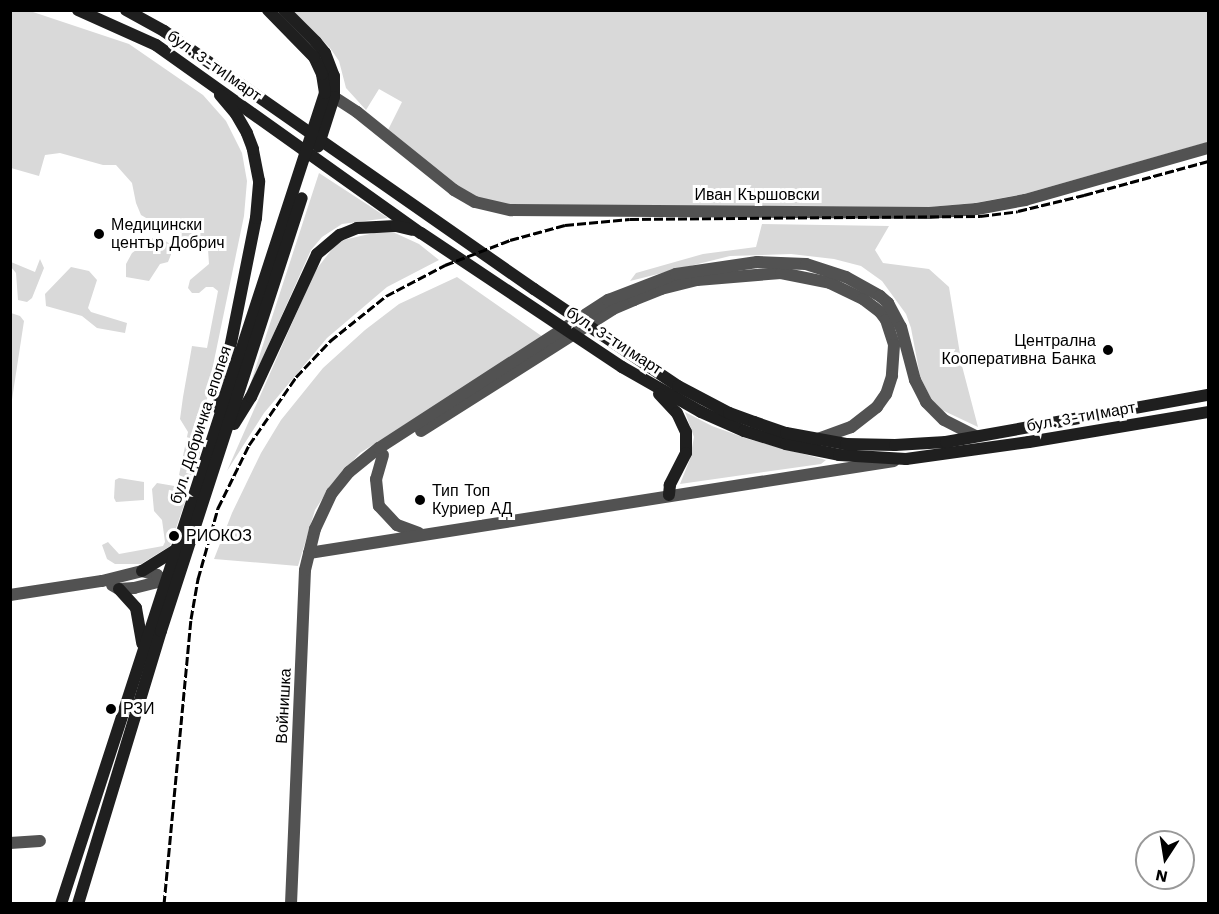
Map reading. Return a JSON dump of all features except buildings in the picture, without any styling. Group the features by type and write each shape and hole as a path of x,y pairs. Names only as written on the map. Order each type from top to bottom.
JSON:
{"main road":[{"name":"бул. 3-ти март","path":"78,10 148,41 207,80 421,233 650,384 701,412 765,438 840,455 906,459 1209,412"},
{"name":"бул. 3-ти март","path":"126,10 140,14 678,386 737,416 786,433 846,444 886,446 946,442 1209,396"},
{"path":"268,10 314,57 322,74 327,103"},
{"path":"284,10 325,53 334,76 327,103"},
{"path":"207,80 236,114 247,133 260,181 256,218 221,388 219,439"},
{"name":"бул. Добричка епопея","path":"78,903 180,575 219,439 327,103"},
{"path":"219,439 251,397 309,268 322,248 340,235 374,225 396,226 421,233"},
{"path":"650,384 677,413 686,432 686,453 670,484 669,495"},
{"name":"бул. Добричка епопея","path":"61,903 142,649 176,550 219,439"},
{"path":"142,571 176,550"},
{"path":"119,589 136,608 142,649"}],"street":[{"name":"Иван Кършовски","path":"327,103 357,112 454,190 475,202 511,210 928,213 976,209 1025,200 1209,148"},
{"path":"323,513 352,479 383,454 610,305 676,274 716,267 781,262 806,264 832,271 859,283 888,303 901,327 915,380 926,402 944,420 975,436"},
{"path":"610,305 674,285 738,275 781,273 830,283 863,299 880,312 890,331 895,360 892,376 886,394 862,421 838,433 818,439"},
{"path":"323,513 339,484 363,459 549,345"},
{"path":"383,454 376,479 379,506 397,525 423,535"},
{"path":"309,553 906,459"},
{"name":"Войнишка","path":"291,903 305,570 323,513"},
{"path":"10,595 102,581 142,571 157,575 173,594"},
{"path":"102,581 119,589 150,586 180,575"},
{"path":"10,843 40,841"}],"shaded area":[{"path":"11,11 30,11 129,44 203,95 226,121 242,153 247,181 244,216 209,385 198,465 187,481 179,475 188,432 180,419 183,397 192,346 207,348 218,291 213,287 206,287 199,293 192,293 188,288 190,280 209,264 208,249 203,242 177,236 141,215 132,183 116,165 103,165 60,153 45,155 39,176 11,168"},
{"path":"293,11 1208,11 1208,142 1024,194 975,203 928,207 512,206 476,198 456,187 388,130 402,102 379,89 366,110 346,88 339,61 330,48"},
{"path":"319,173 388,218 342,224 322,237 311,250 248,391"},
{"path":"762,224 889,226 875,250 883,263 929,269 949,287 962,366 978,427 942,410 930,397 920,376 906,314 882,281 861,266 834,259 791,254 730,256 630,281 636,273 703,254 756,247"},
{"path":"374,233 395,233 419,244 439,260 387,287 327,338 264,413 227,471 315,271 333,248 343,240"},
{"path":"157,235 174,247 168,262 160,264 149,281 126,277 126,264 132,253"},
{"path":"40,259 44,268 32,298 27,302 18,300 16,273 11,267 11,262 35,272"},
{"path":"71,267 89,271 97,280 88,308 91,312 127,323 125,333 97,328 82,316 46,306 45,294"},
{"path":"457,277 543,337 360,453 331,485 315,510 298,566 214,559 232,513 261,453 281,420 323,368 365,330 399,304"},
{"path":"11,313 20,316 24,321 11,406"},
{"path":"685,412 712,426 748,439 826,460 821,464 680,484 690,459 694,437"},
{"path":"119,478 144,482 144,500 116,502 114,498 115,480"},
{"path":"157,483 186,488 188,493 170,546 141,564 115,564 107,559 102,545 108,542 119,554 163,546 165,542 162,520 154,511 152,489"}],"railway":[{"path":"164,904 191,619 198,579 218,508 249,445 296,377 330,341 386,296 445,265 510,240 565,225 630,219 980,216 1018,211 1208,161"}],"place":[{"name":"Медицински център Добрич","path":"99,234"},
{"name":"Централна Кооперативна Банка","path":"1108,350"},
{"name":"Тип Топ Куриер АД","path":"420,500"},
{"name":"РИОКОЗ","path":"174,536"},
{"name":"РЗИ","path":"111,709"}]}
